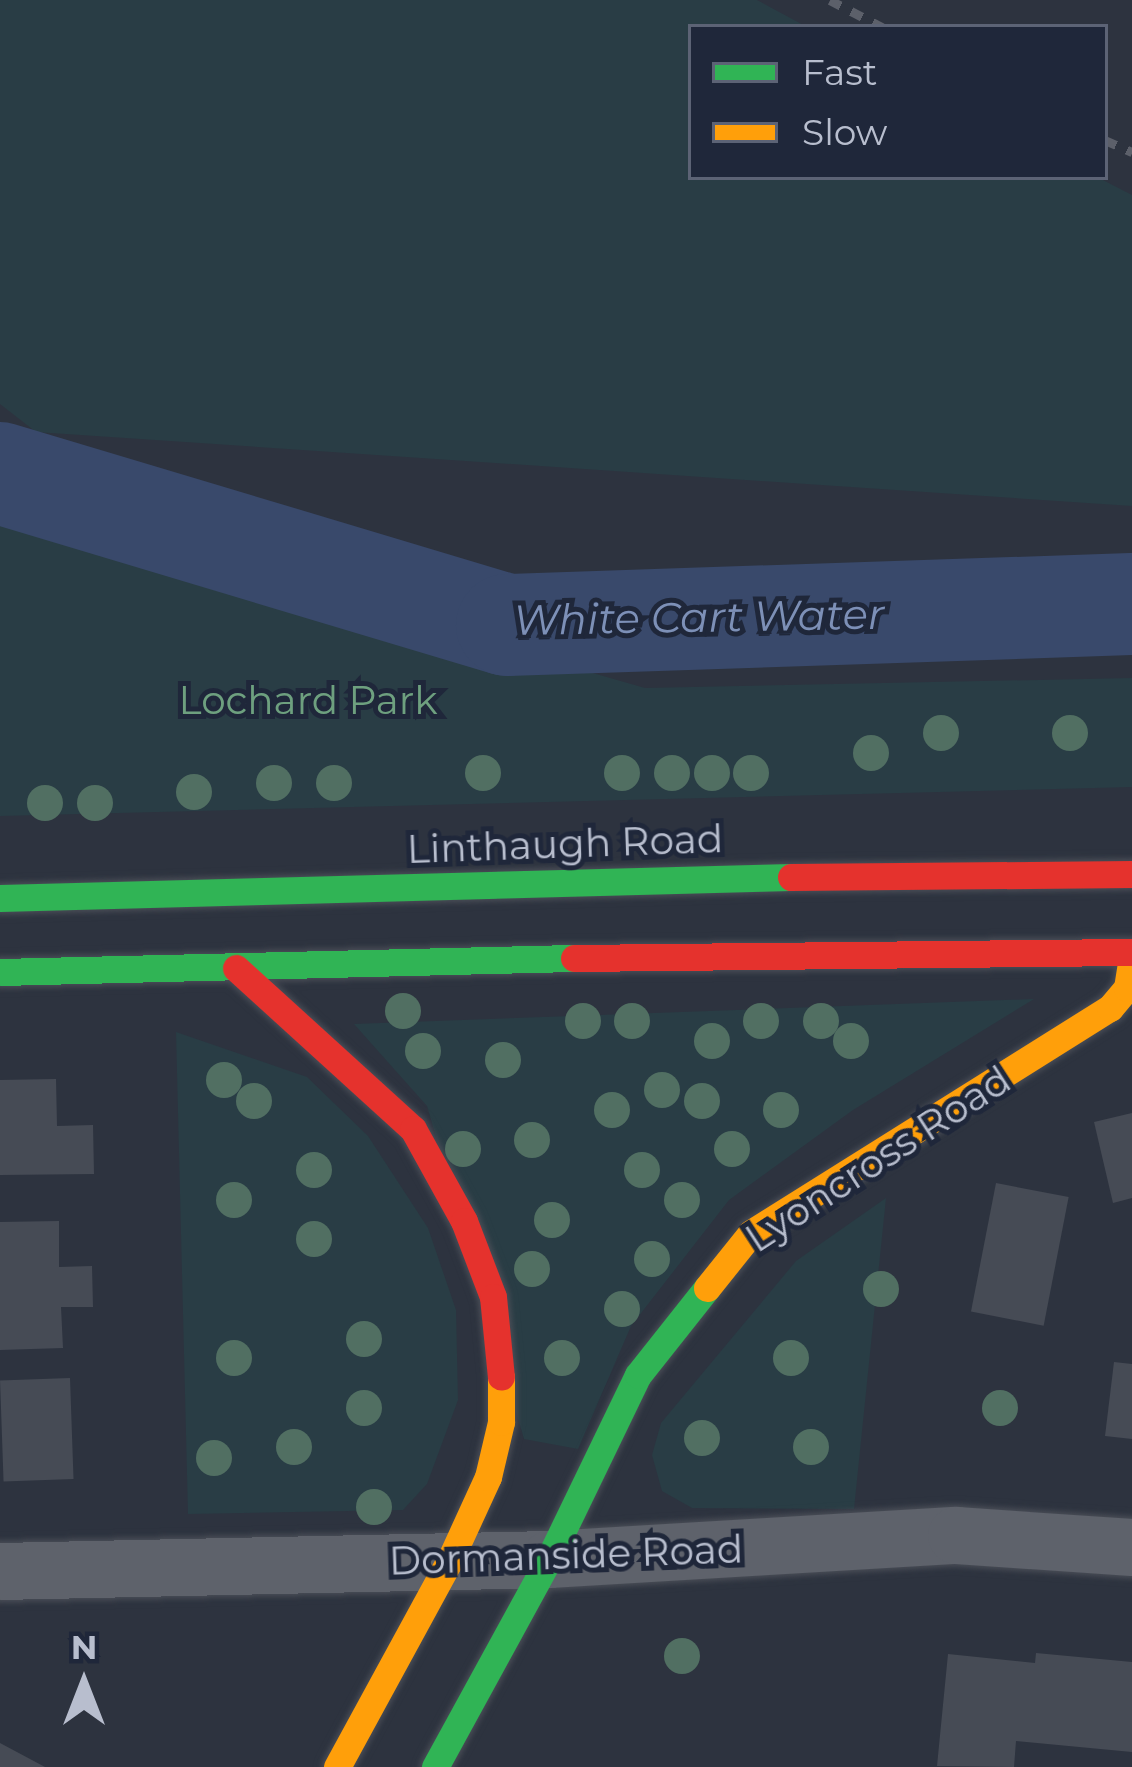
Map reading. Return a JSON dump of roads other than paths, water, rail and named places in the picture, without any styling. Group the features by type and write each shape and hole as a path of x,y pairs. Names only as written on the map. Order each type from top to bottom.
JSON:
{"street":[{"name":"Linthaugh Road","path":"0,898 853,875 1132,874"},
{"path":"232,893 236,968 413,1129 443,1174 493,1298 501,1351 501,1422 488,1477 449,1562 337,1767"},
{"path":"0,972 829,952 1132,954"},
{"name":"Lyoncross Road","path":"435,1767 549,1559 638,1375 751,1233 1110,1008 1127,988 1132,954"},
{"name":"Dormanside Road","path":"0,1571 549,1559 956,1535 1132,1547"}],"waterway":[{"name":"White Cart Water","path":"0,473 507,625 1132,604"}],"railway":[{"path":"830,0 876,24"},
{"path":"1108,141 1132,152"}],"park label":[{"name":"Lochard Park","path":"308,700"}]}
